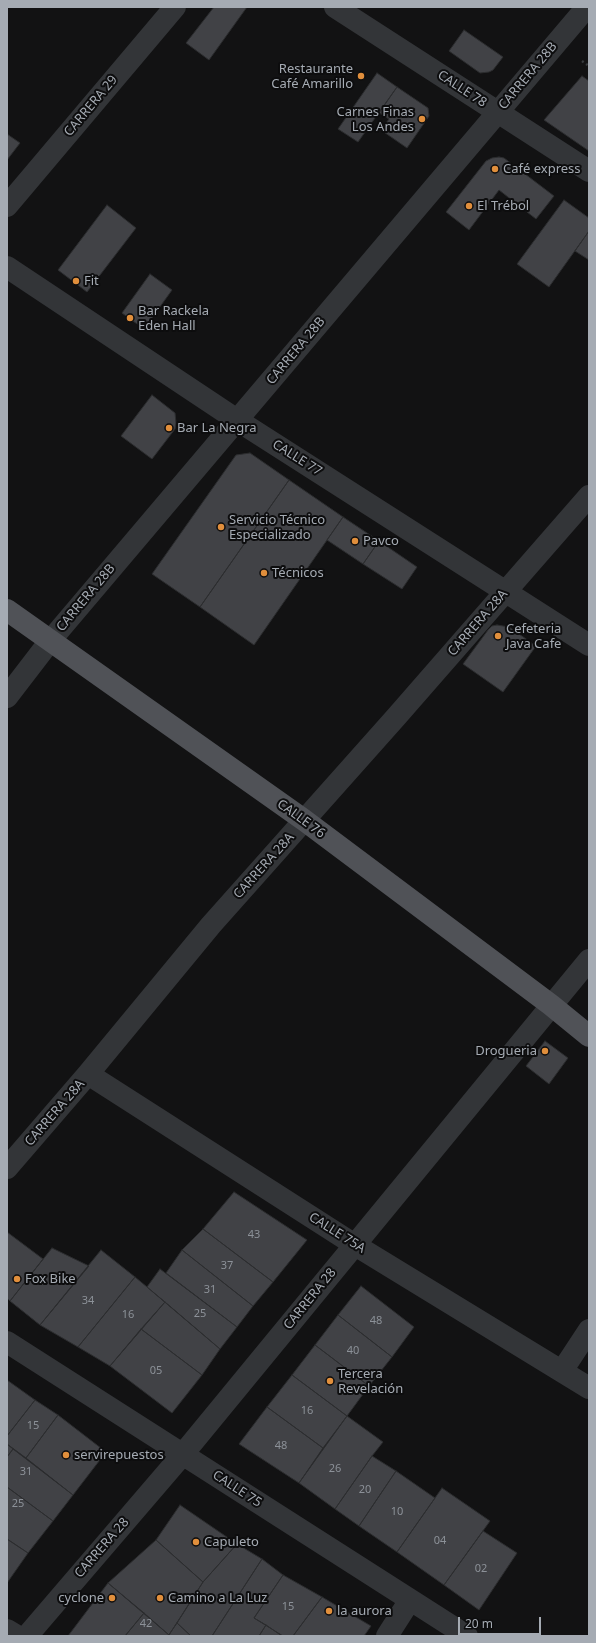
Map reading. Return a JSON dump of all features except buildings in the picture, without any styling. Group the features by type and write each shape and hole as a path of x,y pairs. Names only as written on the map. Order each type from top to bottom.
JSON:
{"main road":[{"name":"CALLE 76","path":"7,610 304,820 551,1005 589,1036"}],"street":[{"name":"CARRERA 29","path":"7,206 175,7"},
{"name":"CALLE 78","path":"335,7 589,171"},
{"name":"CARRERA 28B","path":"7,697 50,640 587,7"},
{"name":"CALLE 77","path":"7,267 237,420 589,645"},
{"name":"CARRERA 28A","path":"7,1168 88,1074 211,925 589,496"},
{"name":"CARRERA 28","path":"27,1636 183,1454 589,960"},
{"name":"CALLE 75A","path":"88,1074 355,1245 589,1388"},
{"path":"562,1371 589,1330"},
{"name":"CALLE 75","path":"7,1342 467,1636"},
{"path":"387,1636 410,1600"},
{"path":"7,1630 17,1636"}],"path":[{"path":"582,61 589,66"}],"place":[{"name":"Restaurante Café Amarillo","path":"361,76"},
{"name":"Carnes Finas Los Andes","path":"422,119"},
{"name":"Café express","path":"495,169"},
{"name":"El Trébol","path":"469,206"},
{"name":"Fit","path":"76,281"},
{"name":"Bar Rackela Eden Hall","path":"130,318"},
{"name":"Bar La Negra","path":"169,428"},
{"name":"Servicio Técnico Especializado","path":"221,527"},
{"name":"Pavco","path":"355,541"},
{"name":"Técnicos","path":"264,573"},
{"name":"Cefeteria Java Cafe","path":"498,636"},
{"name":"Drogueria","path":"545,1051"},
{"name":"Fox Bike","path":"17,1279"},
{"name":"Tercera Revelación","path":"330,1381"},
{"name":"servirepuestos","path":"66,1455"},
{"name":"Capuleto","path":"196,1542"},
{"name":"cyclone","path":"112,1598"},
{"name":"Camino a La Luz","path":"160,1598"},
{"name":"la aurora","path":"329,1611"}]}
